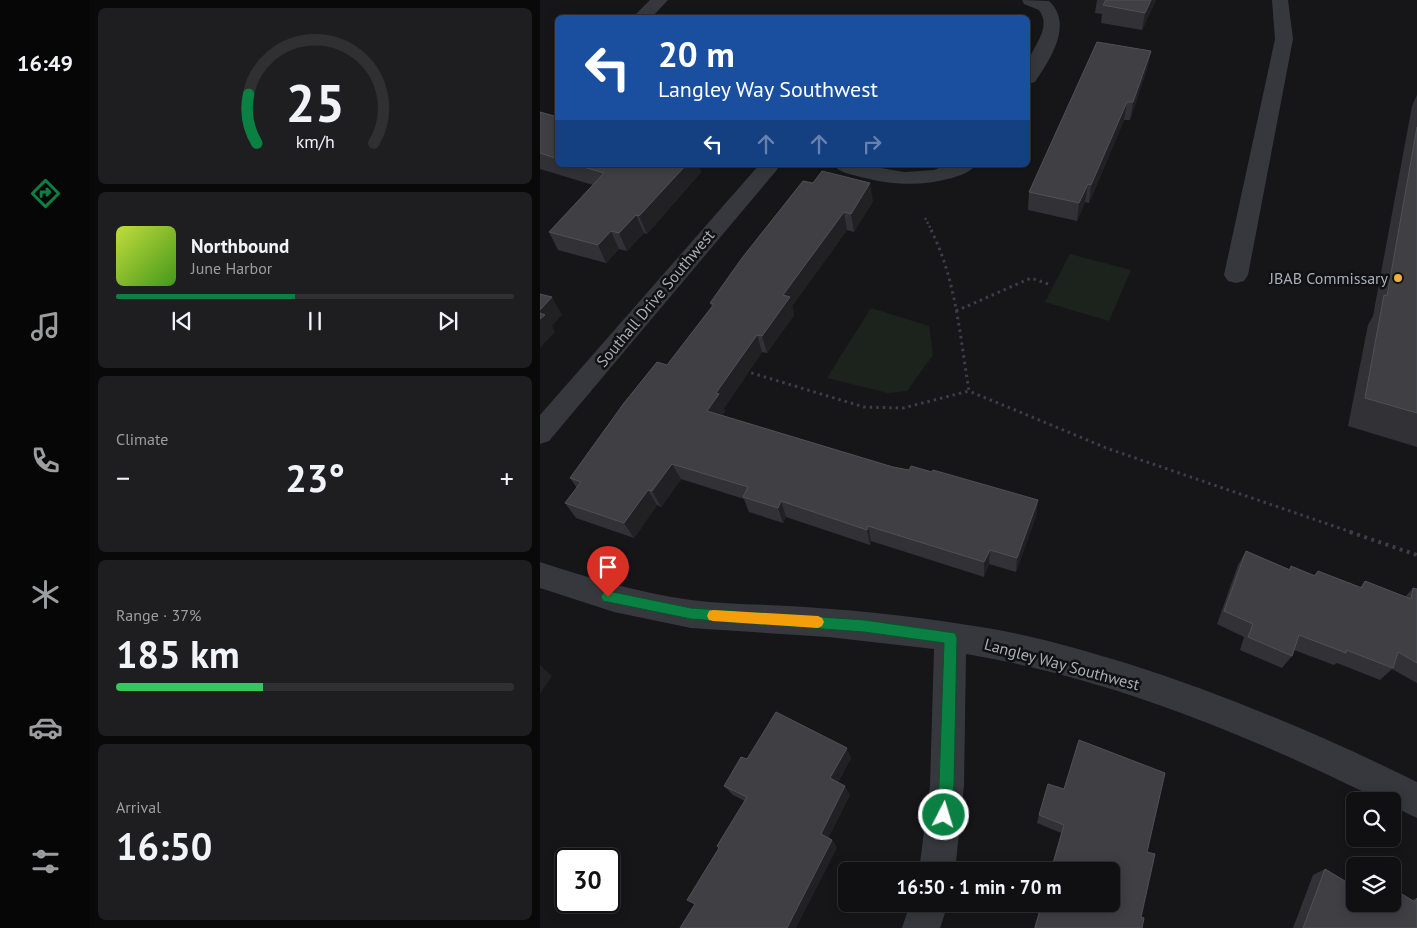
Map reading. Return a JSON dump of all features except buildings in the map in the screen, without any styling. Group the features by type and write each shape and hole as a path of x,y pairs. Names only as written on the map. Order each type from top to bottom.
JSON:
{"street":[{"path":"643,15 658,0"},
{"path":"1236,275 1284,39 1280,0"},
{"path":"1030,74 1050,36 1052,19 1042,2"},
{"name":"Southall Drive Southwest","path":"540,433 769,167"},
{"path":"850,167 880,177 902,179 939,175 960,167"},
{"name":"Langley Way Southwest","path":"540,575 617,599 691,614 864,626 1023,650 1080,665 1189,700 1322,753 1417,800"},
{"path":"938,862 946,785 950,638"},
{"path":"921,928 926,912"}],"path":[{"path":"925,218 943,253 956,311 969,391"},
{"path":"956,311 1031,278 1051,285"},
{"path":"737,368 864,408 903,408 969,391 1109,449 1417,555"}],"shaded area":[{"path":"1070,254 1131,270 1109,321 1045,302"},
{"path":"871,308 929,326 933,355 907,391 888,393 827,378"}],"slow traffic":[{"path":"713,616 818,622"}],"place":[{"name":"JBAB Commissary","path":"1398,278"}],"route":[{"path":"608,597 691,614 864,626 918,632 950,638 944,815"}]}
